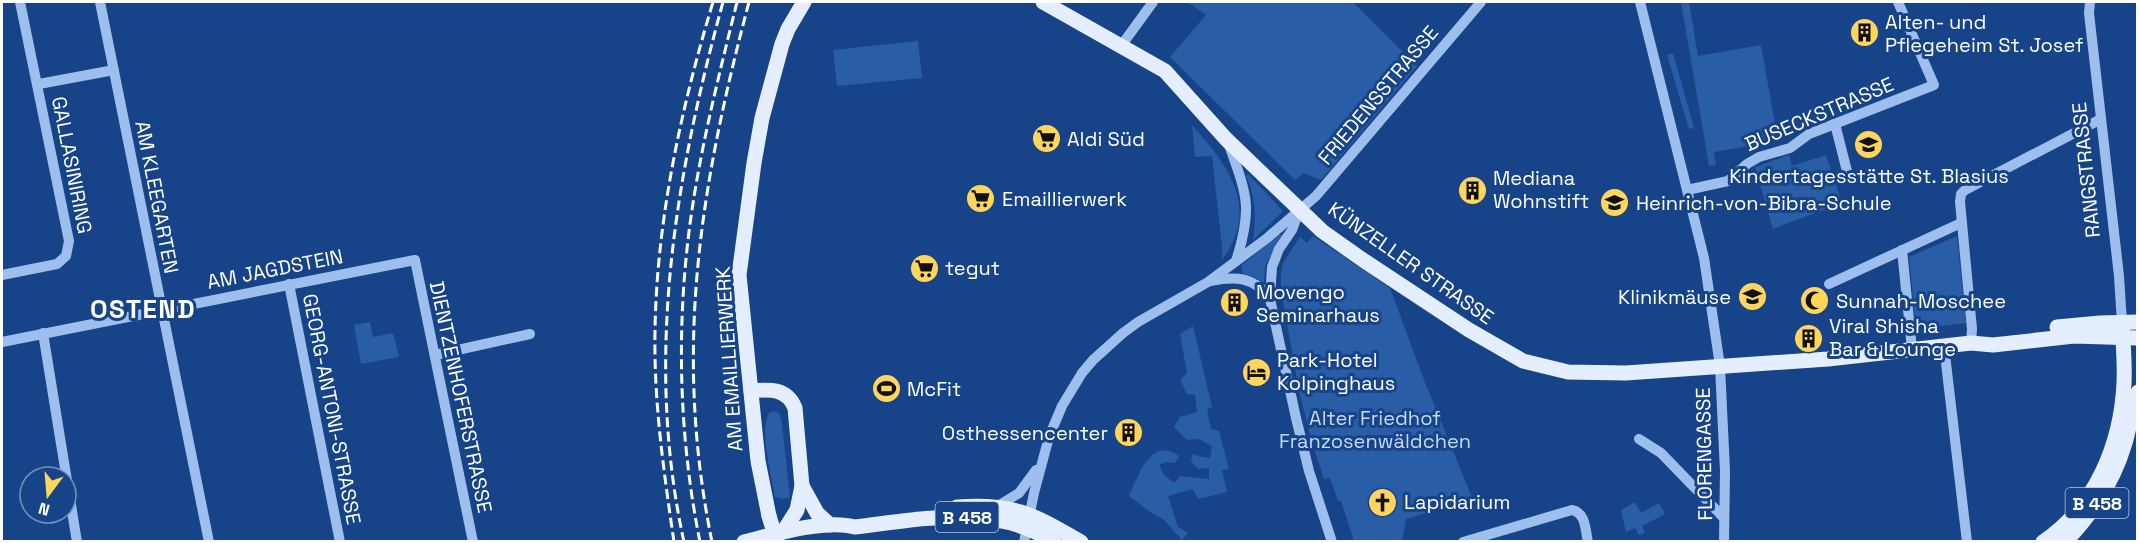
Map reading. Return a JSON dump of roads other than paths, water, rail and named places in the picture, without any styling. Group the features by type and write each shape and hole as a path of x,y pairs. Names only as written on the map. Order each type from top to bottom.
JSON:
{"main road":[{"name":"AM EMAILLIERWERK","path":"780,537 769,516 758,461 740,275 753,163 762,118 777,58 788,29 804,2"},
{"name":"KÜNZELLER STRASSE","path":"1043,2 1165,71 1226,139 1322,231 1469,330 1523,362 1557,370 1592,374 1828,359 1971,343 1993,345 2128,328"},
{"name":"RANGSTRASSE","path":"2065,542 2092,510 2115,472 2126,440 2136,397 2128,328"},
{"name":"RANGSTRASSE","path":"2043,542 2056,533 2076,512 2096,486 2104,470 2116,437 2123,397 2128,328"},
{"path":"751,391 783,392 794,405 802,486 797,510 780,537"},
{"path":"802,486 817,513 846,529"},
{"name":"B 458","path":"846,529 855,517 958,507 998,506 1027,528 1082,542"},
{"name":"B 458","path":"744,542 975,516 1007,520 1054,542"}],"street":[{"name":"GALLASINIRING","path":"2,275 57,264 66,256 69,246 39,84 21,2"},
{"name":"AM KLEEGARTEN","path":"100,2 208,542"},
{"path":"1121,46 1153,2"},
{"name":"FRIEDENSSTRASSE","path":"1208,282 1266,239 1316,196 1481,2"},
{"path":"1640,2 1704,258 1720,366"},
{"name":"BUSECKSTRASSE","path":"1687,190 1728,181 1753,160 1793,147 1804,136 1934,85 1898,2"},
{"name":"RANGSTRASSE","path":"2084,2 2090,7 2128,328"},
{"name":"GALLASINIRING","path":"39,84 114,70"},
{"path":"1971,343 1972,329 1960,198 1965,190 2102,119"},
{"path":"1835,124 1849,178"},
{"path":"1226,139 1243,183 1247,207 1246,228 1236,261"},
{"path":"1300,210 1272,267 1270,299 1309,471 1332,542"},
{"path":"1829,284 1961,223"},
{"path":"1902,250 1912,349"},
{"name":"AM JAGDSTEIN","path":"2,342 415,260"},
{"name":"DIENTZENHOFERSTRASSE","path":"415,260 473,542"},
{"path":"1027,528 1049,436 1075,383 1093,360 1138,322 1208,282 1224,278 1245,278 1257,285 1270,299"},
{"name":"GEORG-ANTONI-STRASSE","path":"289,284 340,542"},
{"path":"42,333 77,542"},
{"path":"435,355 530,334"},
{"path":"1944,346 1967,542"},
{"name":"FLORENGASSE","path":"1720,366 1725,471 1724,542"},
{"path":"1639,439 1661,453 1723,517"},
{"path":"998,506 1019,493 1041,462"},
{"path":"1463,542 1572,510 1579,512 1583,517 1588,542"}],"railway":[{"path":"674,542 657,403 655,356 658,266 679,132 713,2"},
{"path":"684,542 672,474 666,405 666,337 670,269 691,135 723,2"},
{"path":"700,542 684,423 681,343 683,303 690,224 699,168 737,2"},
{"path":"712,542 700,472 694,403 694,336 698,270 705,204 717,138 749,2"}],"place":[{"name":"Alten- und Pflegeheim St. Josef","path":"1864,33"},
{"name":"Aldi Süd","path":"1046,139"},
{"name":"Kindertagesstätte St. Blasius","path":"1869,145"},
{"name":"Mediana Wohnstift","path":"1472,190"},
{"name":"Emaillierwerk","path":"981,199"},
{"name":"Heinrich-von-Bibra-Schule","path":"1615,203"},
{"name":"tegut","path":"924,268"},
{"name":"Klinikmäuse","path":"1752,297"},
{"name":"Sunnah-Moschee","path":"1815,301"},
{"name":"Movengo Seminarhaus","path":"1235,303"},
{"name":"Viral Shisha Bar & Lounge","path":"1808,338"},
{"name":"Park-Hotel Kolpinghaus","path":"1256,372"},
{"name":"McFit","path":"886,389"},
{"name":"Osthessencenter","path":"1129,433"},
{"name":"Lapidarium","path":"1383,502"}],"district":[{"name":"OSTEND","path":"143,309"}],"park label":[{"name":"Alter Friedhof Franzosenwäldchen","path":"1375,430"}]}
